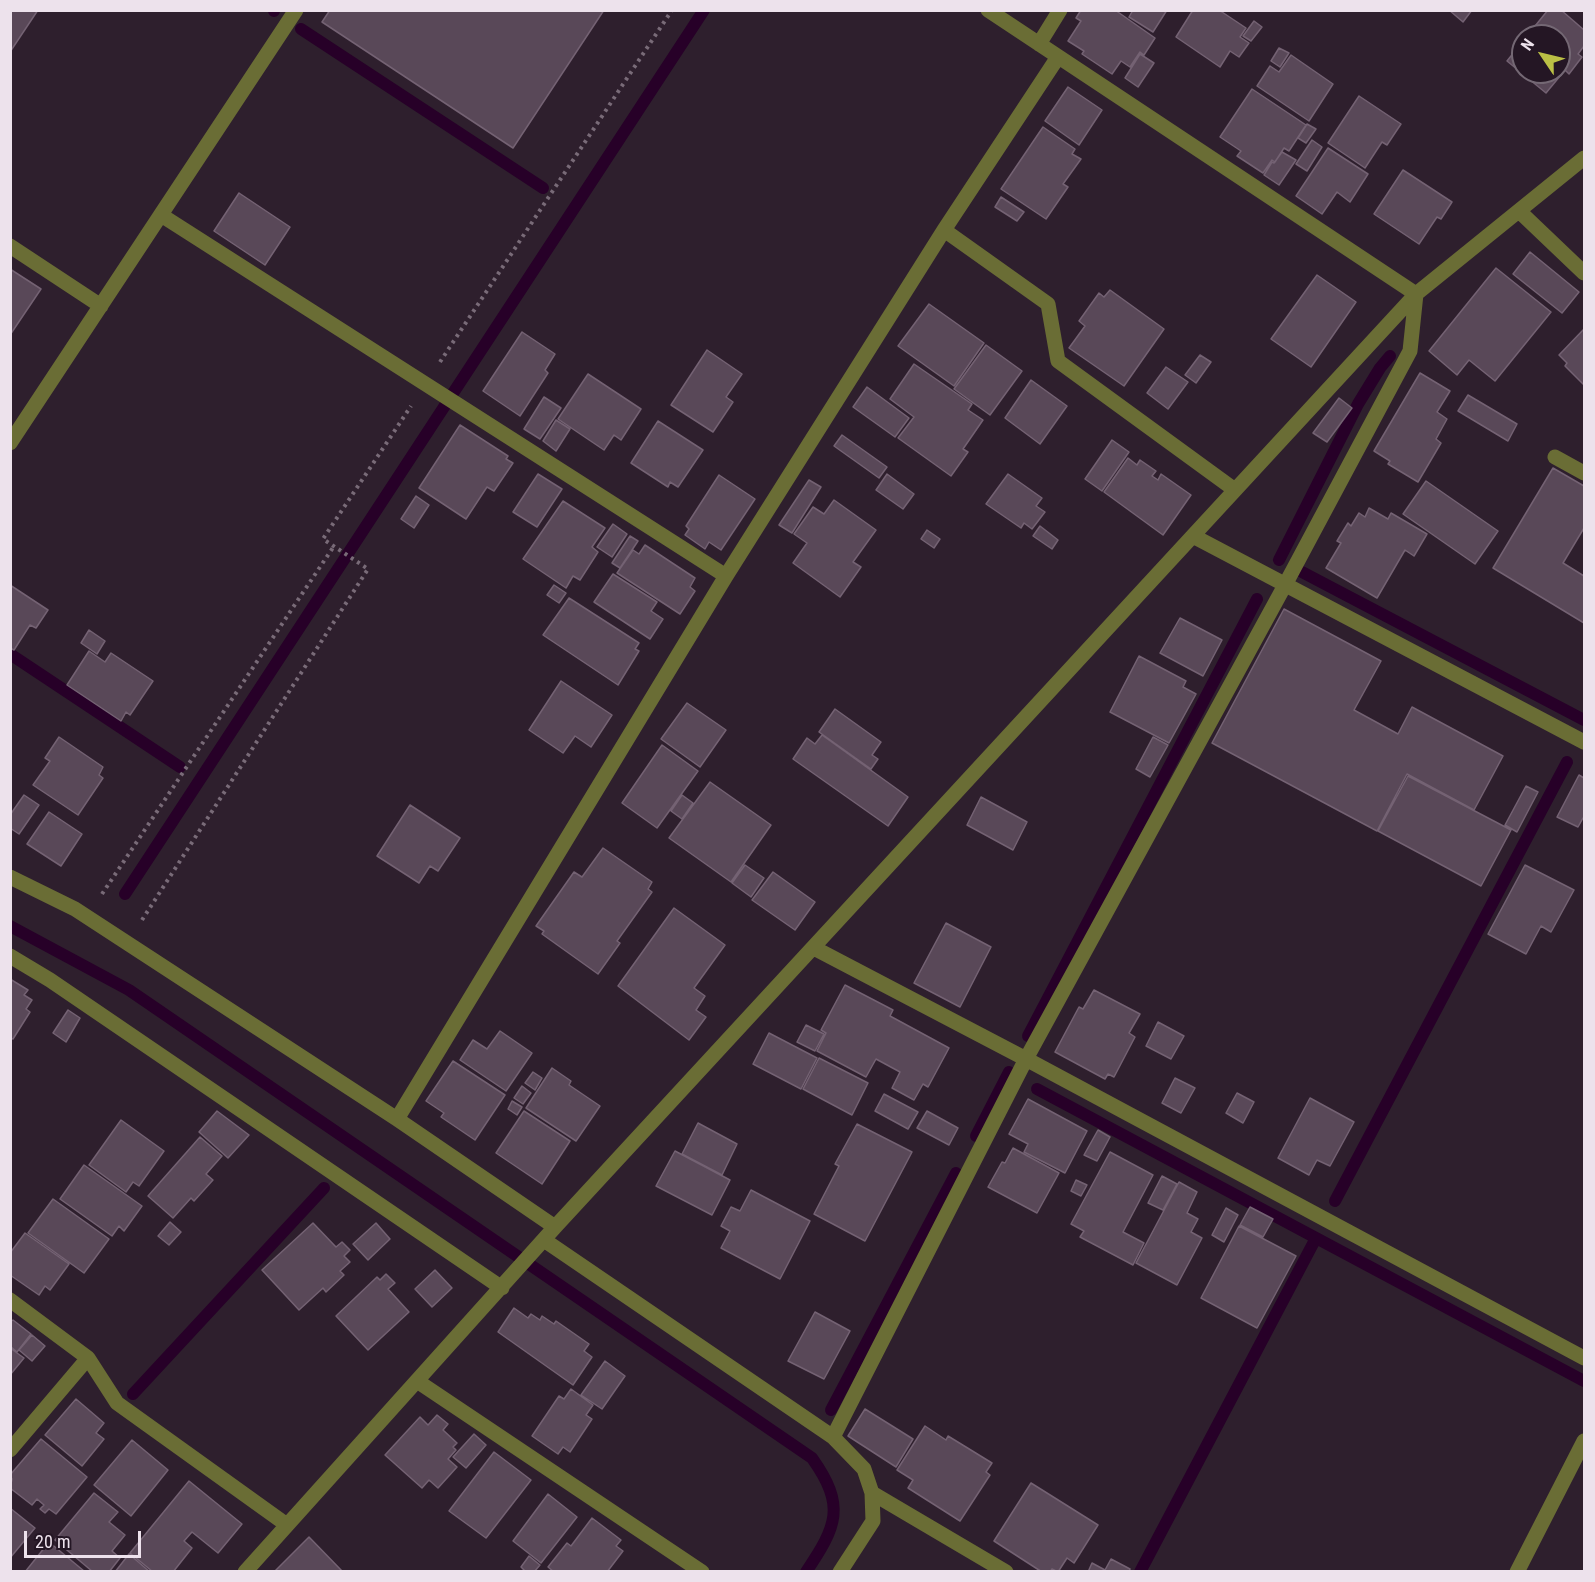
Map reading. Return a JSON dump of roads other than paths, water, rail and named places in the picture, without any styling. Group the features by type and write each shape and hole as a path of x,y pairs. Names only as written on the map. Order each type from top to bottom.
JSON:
{"street":[{"path":"10,443 296,10"},
{"path":"988,10 1416,294"},
{"path":"1039,45 1060,10"},
{"path":"397,1119 726,576 945,230 1058,57"},
{"path":"245,1572 555,1227 1416,294 1584,158"},
{"path":"1519,211 1584,273"},
{"path":"161,215 726,576"},
{"path":"945,230 1048,304 1058,361 1235,490"},
{"path":"10,246 101,306"},
{"path":"833,1437 1026,1059 1410,351 1416,294"},
{"path":"1555,457 1584,473"},
{"path":"1192,536 1584,742"},
{"path":"10,877 75,909 397,1119 555,1227"},
{"path":"814,948 1584,1358"},
{"path":"10,956 59,986 502,1287"},
{"path":"541,1244 833,1437 864,1469 872,1493 873,1521 840,1572"},
{"path":"10,1300 88,1358 117,1403 287,1525"},
{"path":"10,1450 88,1358"},
{"path":"417,1381 702,1572"},
{"path":"1517,1572 1584,1441"},
{"path":"872,1493 1006,1572"}],"waterway":[{"path":"125,894 704,10"},
{"path":"301,29 543,188"},
{"path":"1279,560 1358,404 1390,356"},
{"path":"1302,572 1584,720"},
{"path":"1028,1036 1257,599"},
{"path":"10,654 180,767"},
{"path":"1335,1201 1567,762"},
{"path":"10,926 129,990 812,1458 830,1490 833,1516 825,1542 806,1572"},
{"path":"976,1136 1009,1072"},
{"path":"1037,1089 1584,1381"},
{"path":"831,1410 956,1173"},
{"path":"133,1394 324,1188"},
{"path":"1140,1572 1316,1238"}]}
